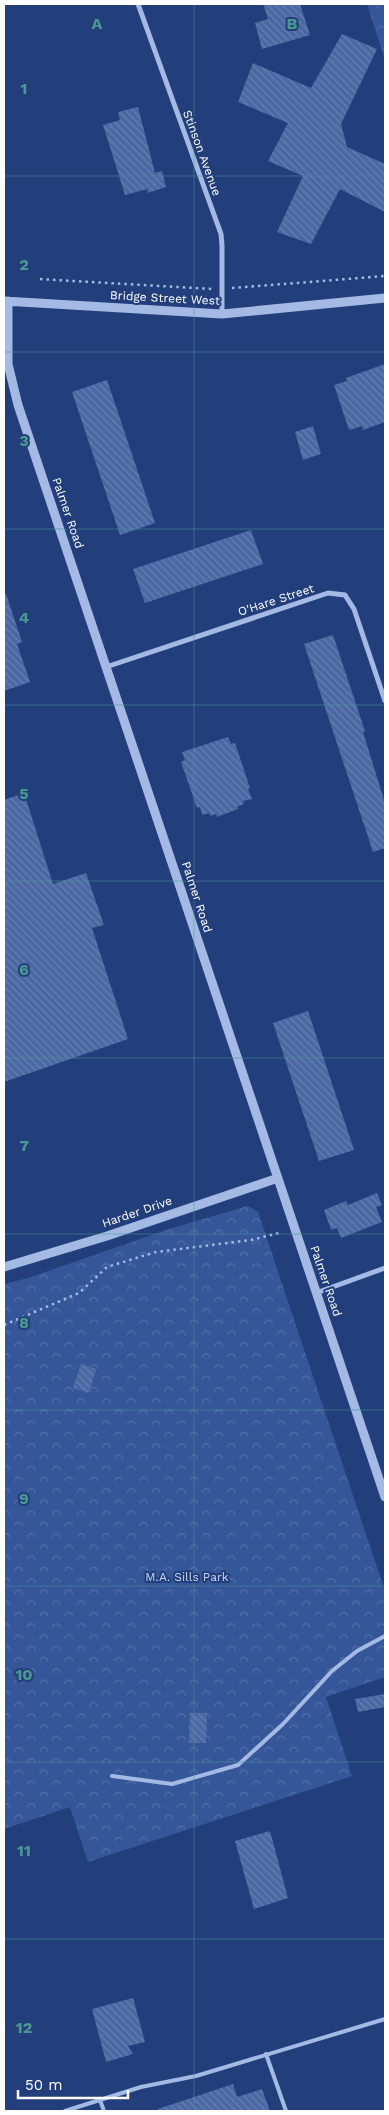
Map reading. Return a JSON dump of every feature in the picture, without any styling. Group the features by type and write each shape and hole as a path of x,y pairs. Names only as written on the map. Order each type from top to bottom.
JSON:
{"street":[{"name":"Stinson Avenue","path":"138,4 220,234 222,245 222,314"},
{"name":"Bridge Street West","path":"6,301 222,314 385,298"},
{"name":"Palmer Road","path":"6,301 7,356 12,386 385,1497"},
{"name":"O'Hare Street","path":"106,667 328,593 345,595 354,609 385,701"},
{"name":"Harder Drive","path":"4,1268 107,1236 278,1178"},
{"path":"316,1293 385,1268"}],"lane":[{"path":"112,1776 172,1784 238,1765 283,1724 332,1671 357,1651 385,1636"},
{"path":"65,2111 141,2087 196,2076 385,2019"},
{"path":"266,2054 286,2111"},
{"path":"100,2100 104,2111"}],"path":[{"path":"4,1325 79,1293 108,1267 156,1252 251,1240 279,1232"}],"green space":[{"path":"367,4 385,4 385,60"},
{"name":"M.A. Sills Park","path":"248,1206 258,1212 385,1591 385,1677 326,1697 352,1776 88,1862 70,1807 4,1829 4,1284 28,1278 172,1228"}],"building":[{"path":"263,4 300,4 310,35 262,49 255,23 268,19"},
{"path":"342,34 377,49 341,124 347,147 385,164 385,212 340,189 311,244 277,232 303,176 268,161 288,123 238,102 253,63 311,88"},
{"path":"138,107 155,173 162,171 166,187 148,193 147,189 125,195 103,125 120,120 118,112"},
{"path":"385,364 385,422 363,430 362,426 349,430 334,385 347,381 346,378"},
{"path":"107,380 155,523 120,535 72,392"},
{"path":"313,426 321,454 303,460 295,432"},
{"path":"251,530 263,564 145,603 133,569"},
{"path":"4,594 6,594 22,642 17,644 30,682 4,691"},
{"path":"333,635 365,731 363,732 385,803 385,848 373,852 304,644"},
{"path":"228,737 231,744 235,743 252,799 243,801 244,804 237,807 238,809 217,817 216,814 210,816 209,813 202,815 200,807 197,808 181,762 185,760 182,752"},
{"path":"24,793 53,884 86,873 104,925 92,928 128,1039 4,1082 4,800"},
{"path":"308,1011 354,1150 319,1161 273,1023"},
{"path":"377,1193 382,1205 376,1207 382,1222 341,1238 337,1228 331,1230 324,1210 346,1201 348,1205"},
{"path":"81,1364 96,1369 89,1393 73,1388"},
{"path":"385,1694 385,1707 358,1712 355,1699"},
{"path":"190,1713 207,1713 206,1743 189,1743"},
{"path":"270,1831 288,1898 254,1909 235,1841"},
{"path":"133,1998 145,2042 128,2046 133,2054 106,2062 92,2009"},
{"path":"233,2084 237,2097 262,2089 270,2111 159,2111 158,2109"}]}
